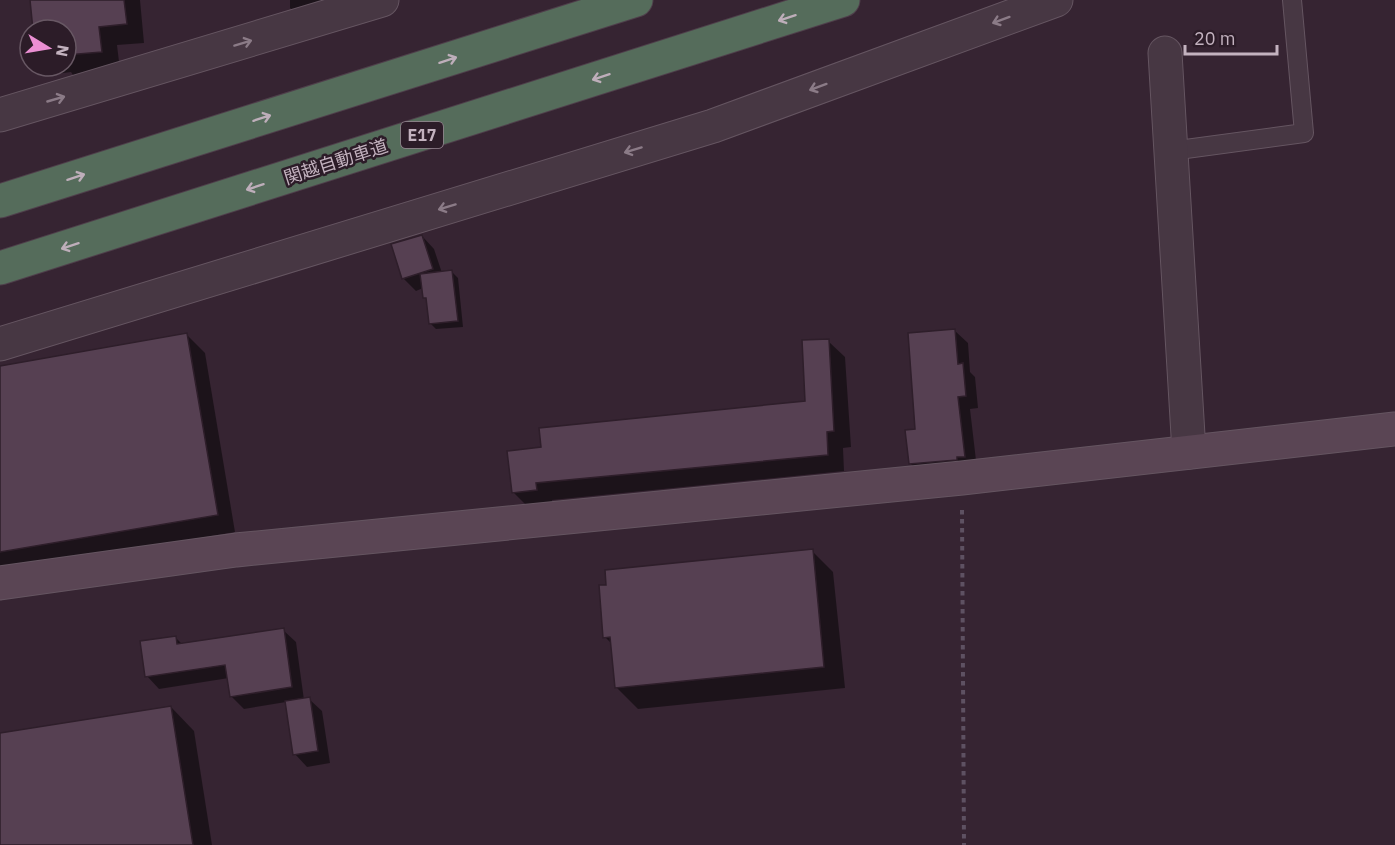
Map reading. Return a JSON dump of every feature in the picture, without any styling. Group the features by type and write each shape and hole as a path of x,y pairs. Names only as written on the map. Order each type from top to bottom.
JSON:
{"highway":[{"path":"0,201 636,0"},
{"name":"関越自動車道","path":"0,268 843,0"}],"street":[{"path":"0,116 382,0"},
{"path":"0,344 713,126 1056,0"},
{"path":"1165,53 1189,452"},
{"path":"0,583 236,550 962,477 1395,429"}],"lane":[{"path":"1171,151 1304,133 1292,0"}],"path":[{"path":"962,477 964,845"}],"building":[{"path":"30,0 124,0 127,24 99,27 102,52 78,54 78,18 32,18"},
{"path":"422,235 433,269 402,279 391,244"},
{"path":"452,270 458,321 429,324 420,274"},
{"path":"955,329 958,364 963,363 966,396 958,397 965,457 957,457 957,460 909,464 905,430 915,429 908,333"},
{"path":"187,333 218,515 0,552 0,366"},
{"path":"829,339 834,431 827,432 828,455 536,483 537,490 512,493 507,451 541,447 539,428 805,401 802,340"},
{"path":"813,549 824,667 615,688 610,637 603,638 599,585 606,585 605,570"},
{"path":"284,628 292,687 230,697 225,665 145,677 140,641 176,636 177,644"},
{"path":"310,697 318,751 293,755 285,701"},
{"path":"171,706 193,845 0,845 0,733"}]}
